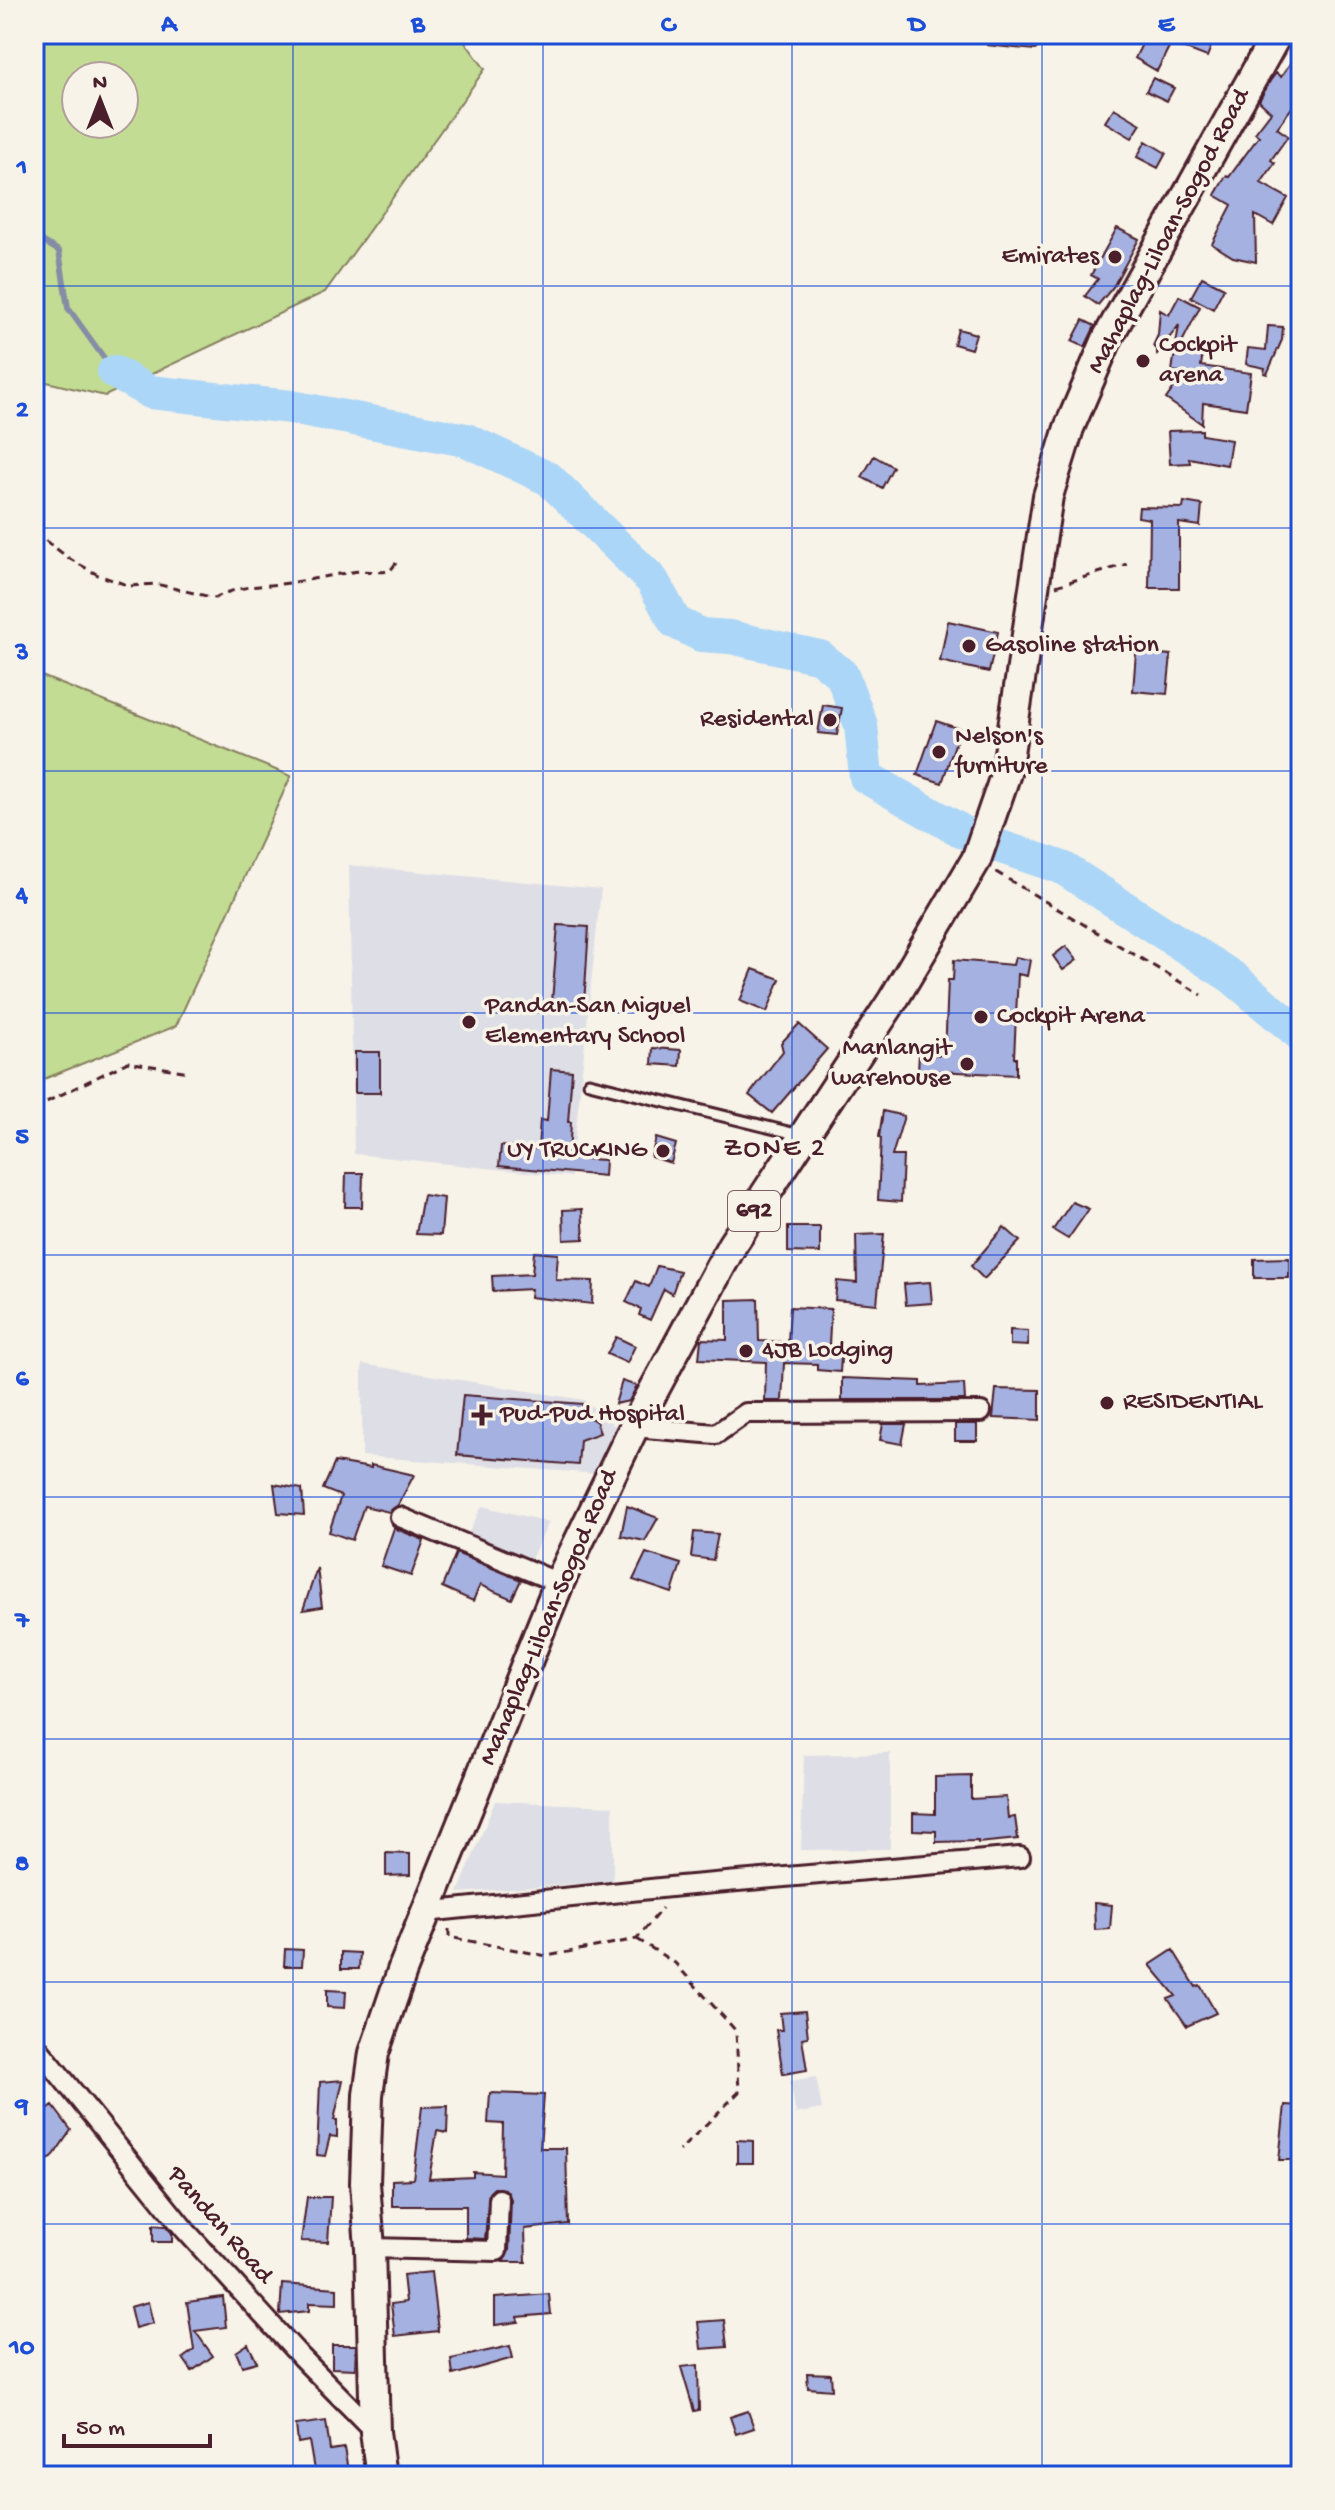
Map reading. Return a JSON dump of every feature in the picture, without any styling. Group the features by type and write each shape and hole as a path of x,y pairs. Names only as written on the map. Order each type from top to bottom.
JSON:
{"main road":[{"name":"Mahaplag-Liloan-Sogod Road","path":"375,2432 365,2183 368,2095 374,2053 437,1910 559,1583 634,1427 732,1245 893,1000 976,860 1006,773 1048,496 1069,428 1108,337 1277,34"},
{"name":"692","path":"375,2432 381,2476"}],"street":[{"path":"634,1427 716,1434 746,1413 981,1412"},
{"path":"400,1517 559,1583"},
{"path":"437,1910 1020,1857"},
{"name":"Pandan Road","path":"34,2043 185,2230 301,2357 375,2432"},
{"path":"370,2248 497,2251 499,2199"}],"lane":[{"path":"589,1083 803,1136"}],"path":[{"path":"34,532 98,575 130,586 156,584 215,598 229,590 255,584 330,578 355,571 390,571 399,559"},
{"path":"1034,593 1127,564"},
{"path":"976,860 1202,995"},
{"path":"34,1108 128,1062 189,1072"},
{"path":"437,1910 449,1937 547,1956 637,1939 680,1886"},
{"path":"637,1939 675,1963 736,2031 739,2092 679,2151"}],"shaded area":[{"name":"Pandan-San Miguel Elementary School","path":"349,865 601,889 571,1177 354,1154"},
{"name":"Pud-Pud Hospital","path":"362,1364 584,1400 620,1430 598,1474 362,1456"},
{"path":"482,1506 549,1522 529,1563 465,1540"},
{"path":"890,1753 890,1849 801,1850 804,1755"},
{"path":"495,1801 613,1806 613,1881 458,1893"},
{"path":"816,2077 822,2109 796,2114 790,2081"}],"green space":[{"path":"34,34 459,34 485,69 325,292 105,396 34,379"},
{"path":"34,673 291,776 176,1026 34,1083"}],"building":[{"path":"987,34 1054,34 1035,50 987,45"},
{"path":"1147,34 1216,34 1207,57 1171,43 1157,71 1135,58"},
{"path":"1301,47 1301,95 1277,128 1288,136 1271,160 1275,163 1261,183 1288,198 1273,225 1255,215 1256,262 1233,257 1212,244 1232,205 1215,195 1226,176 1229,177 1259,136 1255,133 1271,112 1259,101 1270,81 1276,73 1281,77"},
{"path":"1153,78 1174,88 1167,101 1146,91"},
{"path":"1114,108 1141,124 1132,138 1105,122"},
{"path":"1146,141 1166,153 1158,168 1137,157"},
{"name":"Emirates","path":"1117,228 1139,239 1113,287 1098,305 1085,296 1098,279 1091,275"},
{"path":"1202,277 1224,288 1213,309 1191,297"},
{"path":"1179,296 1200,307 1179,348 1203,352 1201,366 1251,373 1246,409 1203,403 1202,424 1166,399 1184,373 1172,371 1179,325 1157,354 1153,346 1158,335 1160,310 1169,315"},
{"path":"1083,320 1095,326 1085,347 1072,341"},
{"path":"1268,326 1283,327 1282,340 1267,374 1264,373 1265,368 1246,364 1248,348 1266,350"},
{"path":"958,329 976,334 971,349 954,344"},
{"path":"1202,430 1202,435 1231,440 1227,465 1189,458 1190,463 1170,464 1168,431"},
{"path":"874,456 893,467 882,488 862,477"},
{"path":"1184,502 1202,505 1200,526 1179,523 1179,588 1149,588 1150,519 1138,517 1139,507 1183,508"},
{"name":"Gasoline station","path":"948,621 998,632 989,672 940,661"},
{"path":"1136,652 1171,655 1167,694 1133,691"},
{"name":"Residental","path":"823,705 842,708 837,735 818,733"},
{"name":"Nelson's furniture","path":"936,721 960,729 942,783 917,775"},
{"path":"558,925 589,927 584,1004 552,1002"},
{"path":"1066,946 1077,960 1063,970 1053,956"},
{"path":"1015,957 1030,960 1027,976 1018,974 1016,1075 918,1070 919,1054 945,1055 948,980 953,980 954,960 1013,965"},
{"path":"753,969 780,979 767,1012 740,1001"},
{"path":"799,1024 827,1049 772,1113 749,1095 783,1051 781,1043"},
{"path":"653,1048 681,1050 680,1066 652,1064"},
{"path":"355,1052 380,1052 380,1093 355,1093"},
{"path":"551,1069 572,1071 569,1158 605,1160 604,1176 499,1166 501,1146 538,1149 540,1120 547,1121"},
{"path":"883,1111 904,1116 892,1156 903,1156 901,1202 878,1200 879,1137"},
{"name":"UY TRUCKING","path":"656,1138 676,1144 671,1163 651,1157"},
{"path":"346,1173 363,1173 362,1207 345,1207"},
{"path":"423,1195 444,1198 441,1235 416,1234"},
{"path":"1072,1202 1089,1209 1068,1239 1053,1230"},
{"path":"582,1209 584,1239 564,1240 563,1210"},
{"path":"788,1227 820,1227 820,1253 788,1252"},
{"path":"1004,1227 1020,1241 984,1279 971,1266"},
{"path":"884,1234 877,1304 835,1300 837,1281 857,1283 856,1235"},
{"path":"534,1252 558,1254 556,1280 593,1281 592,1304 530,1297 531,1289 493,1291 492,1276 532,1274"},
{"path":"1289,1258 1289,1278 1254,1278 1254,1259"},
{"path":"657,1266 680,1271 672,1294 664,1289 650,1320 639,1315 641,1309 626,1302 636,1281 649,1287"},
{"path":"930,1282 932,1303 906,1305 904,1284"},
{"path":"758,1299 759,1341 788,1342 790,1307 831,1309 829,1345 842,1345 840,1372 817,1370 817,1364 784,1363 782,1401 765,1401 766,1362 699,1359 701,1339 727,1340 727,1300"},
{"path":"1010,1330 1028,1331 1028,1346 1010,1345"},
{"path":"616,1337 635,1346 627,1363 607,1354"},
{"path":"842,1378 921,1381 921,1386 964,1384 965,1400 842,1400"},
{"path":"622,1381 637,1386 629,1401 615,1404"},
{"path":"996,1389 1040,1390 1040,1420 993,1418"},
{"path":"463,1395 583,1404 582,1414 596,1421 600,1433 580,1440 578,1465 457,1455"},
{"path":"883,1424 906,1424 902,1444 880,1440"},
{"path":"955,1424 977,1424 977,1441 955,1441"},
{"path":"335,1462 371,1468 371,1465 414,1475 398,1505 389,1512 364,1506 352,1540 329,1532 341,1496 323,1489"},
{"path":"274,1484 302,1489 304,1515 278,1513"},
{"path":"627,1506 658,1518 645,1541 621,1536"},
{"path":"394,1528 424,1540 411,1576 381,1566"},
{"path":"694,1532 718,1534 713,1560 691,1557"},
{"path":"456,1553 521,1580 512,1599 480,1585 473,1601 442,1587"},
{"path":"646,1553 681,1564 672,1593 633,1580"},
{"path":"317,1568 322,1607 303,1610"},
{"path":"971,1776 971,1799 1006,1797 1008,1818 1015,1817 1018,1839 978,1843 936,1842 936,1831 913,1830 913,1813 935,1814 935,1777"},
{"path":"386,1853 410,1854 410,1875 386,1876"},
{"path":"1094,1903 1112,1905 1110,1929 1095,1930"},
{"path":"285,1949 303,1950 302,1966 284,1966"},
{"path":"1173,1950 1196,1987 1200,1985 1216,2013 1187,2026 1168,1999 1176,1996 1150,1965"},
{"path":"341,1952 360,1953 359,1969 341,1969"},
{"path":"327,1990 346,1991 345,2008 327,2007"},
{"path":"805,2011 808,2037 802,2038 807,2070 783,2074 776,2030 782,2030 780,2013"},
{"path":"343,2080 334,2120 337,2120 337,2137 330,2136 325,2156 317,2155 320,2082"},
{"path":"490,2093 544,2095 540,2148 566,2148 568,2224 525,2229 526,2262 503,2262 509,2251 511,2199 505,2189 494,2188 489,2193 485,2239 466,2238 466,2206 392,2206 392,2180 413,2179 422,2107 448,2106 447,2133 437,2131 429,2179 473,2177 473,2172 502,2174 503,2124 488,2123"},
{"path":"1285,2105 1301,2106 1301,2160 1279,2160"},
{"path":"53,2106 71,2130 52,2158 34,2166 34,2120"},
{"path":"737,2140 753,2141 753,2163 737,2163"},
{"path":"307,2197 331,2197 328,2242 301,2241"},
{"path":"153,2225 166,2226 172,2233 172,2242 153,2242"},
{"path":"431,2272 438,2331 395,2336 391,2304 406,2302 403,2275"},
{"path":"282,2284 337,2288 337,2304 309,2303 309,2311 280,2314"},
{"path":"549,2294 551,2314 518,2317 519,2322 495,2325 495,2298"},
{"path":"223,2297 226,2327 195,2331 213,2356 192,2371 183,2358 194,2350 187,2302"},
{"path":"148,2302 153,2323 135,2328 130,2307"},
{"path":"724,2320 727,2347 701,2349 698,2322"},
{"path":"248,2344 257,2362 242,2366 236,2352"},
{"path":"332,2345 356,2345 355,2369 332,2368"},
{"path":"510,2346 513,2358 453,2375 451,2359"},
{"path":"698,2365 699,2410 694,2411 681,2367"},
{"path":"807,2373 831,2374 832,2390 808,2388"},
{"path":"748,2411 754,2428 736,2434 730,2417"},
{"path":"326,2421 330,2450 344,2448 349,2476 315,2476 309,2441 298,2443 296,2425"}],"waterway":[{"path":"34,236 59,251 68,308 114,372"},
{"path":"114,372 150,392 291,407 466,440 549,479 652,580 675,622 701,635 730,637 820,657 842,675 861,725 866,777 963,832"},
{"path":"995,845 1063,868 1232,977 1301,1035"}],"place":[{"name":"Emirates","path":"1115,257"},
{"name":"Cockpit arena","path":"1143,361"},
{"name":"Gasoline station","path":"969,646"},
{"name":"Residental","path":"830,720"},
{"name":"Nelson's furniture","path":"939,752"},
{"name":"Cockpit Arena","path":"981,1017"},
{"name":"Pandan-San Miguel Elementary School","path":"469,1022"},
{"name":"Manlangit warehouse","path":"967,1064"},
{"name":"UY TRUCKING","path":"663,1151"},
{"name":"4JB Lodging","path":"746,1351"},
{"name":"RESIDENTIAL","path":"1107,1403"},
{"name":"Pud-Pud Hospital","path":"482,1415"}],"district":[{"name":"ZONE 2","path":"775,1149"}]}
